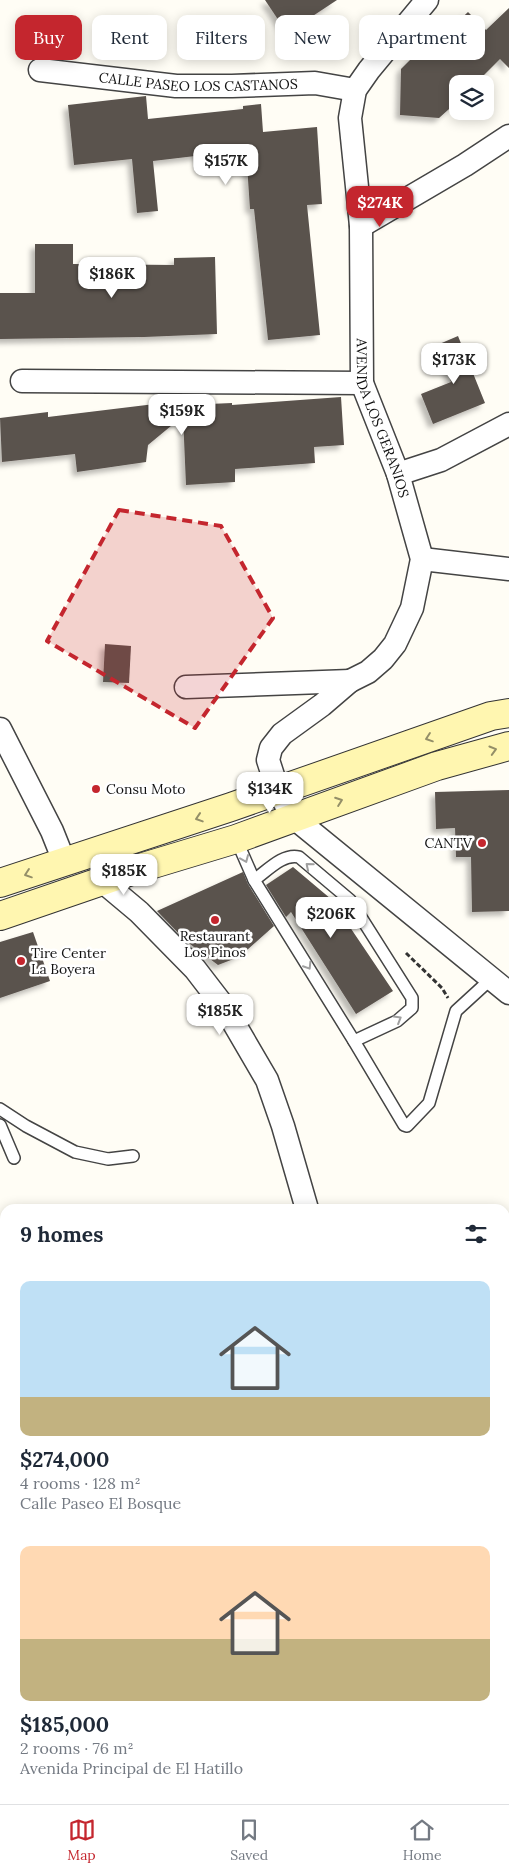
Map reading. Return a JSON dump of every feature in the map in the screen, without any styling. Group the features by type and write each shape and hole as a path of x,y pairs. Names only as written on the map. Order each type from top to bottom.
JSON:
{"main road":[{"path":"0,883 278,792 491,716 509,713"},
{"path":"0,916 140,868 236,839 437,766 509,746"}],"street":[{"name":"AVENIDA LOS GERANIOS","path":"293,817 278,792 268,760 276,740 350,681 368,672 383,659 395,644 412,608 422,559 398,474 362,383 361,226 350,118 355,90 369,70 427,0"},
{"name":"CALLE PASEO LOS CASTANOS","path":"40,70 176,86 315,83 355,90"},
{"path":"361,226 465,165 509,136"},
{"path":"22,381 362,383"},
{"path":"398,474 441,460 509,424"},
{"path":"422,559 509,569"},
{"path":"186,687 350,681"},
{"path":"0,729 52,831 64,861"},
{"path":"293,817 509,993"},
{"path":"102,882 139,912 195,969 225,1008 267,1080 305,1204"}],"lane":[{"path":"236,839 254,880 404,1125 407,1126 429,1104 456,1011 492,978"},
{"path":"254,880 285,857 292,855 299,857 350,900 412,998 412,1008 405,1016 354,1041"},
{"path":"0,1109 26,1126 75,1152 108,1158 133,1156"},
{"path":"0,1126 14,1158"}],"highlighted area":[{"path":"119,510 221,526 273,618 195,728 47,641"}],"building":[{"path":"265,0 337,0 314,15 275,15"},
{"path":"509,8 509,68 500,59 484,75 449,75 449,109 439,118 400,115 401,69 410,60 485,60 486,30"},
{"path":"146,96 148,119 243,109 243,106 261,104 263,132 317,127 322,204 307,205 320,335 268,340 254,209 250,209 246,150 153,161 158,211 137,213 132,159 74,165 68,105"},
{"path":"35,244 73,244 73,264 174,265 174,258 215,257 217,334 0,339 0,293 35,293"},
{"path":"458,336 485,403 433,424 421,394 451,382 437,345"},
{"path":"341,397 344,445 314,447 315,463 235,469 235,482 186,485 183,416 148,445 146,462 77,472 75,454 2,462 0,418 48,412 48,417 163,403 164,406 232,403 232,405"},
{"path":"105,644 131,646 129,683 103,682"},
{"name":"CANTV","path":"509,790 509,911 472,912 471,857 456,857 455,828 436,829 435,792"},
{"path":"293,867 331,899 393,991 356,1014 291,912 286,917 266,885"},
{"name":"Restaurant Los Pinos","path":"243,872 248,884 274,926 247,950 231,960 218,965 186,941 157,911"},
{"name":"Tire Center La Boyera","path":"33,932 50,981 0,998 0,942"}],"place":[{"name":"Consu Moto","path":"96,789"},
{"name":"CANTV","path":"482,843"},
{"name":"Restaurant Los Pinos","path":"215,920"},
{"name":"Tire Center La Boyera","path":"21,961"}]}
